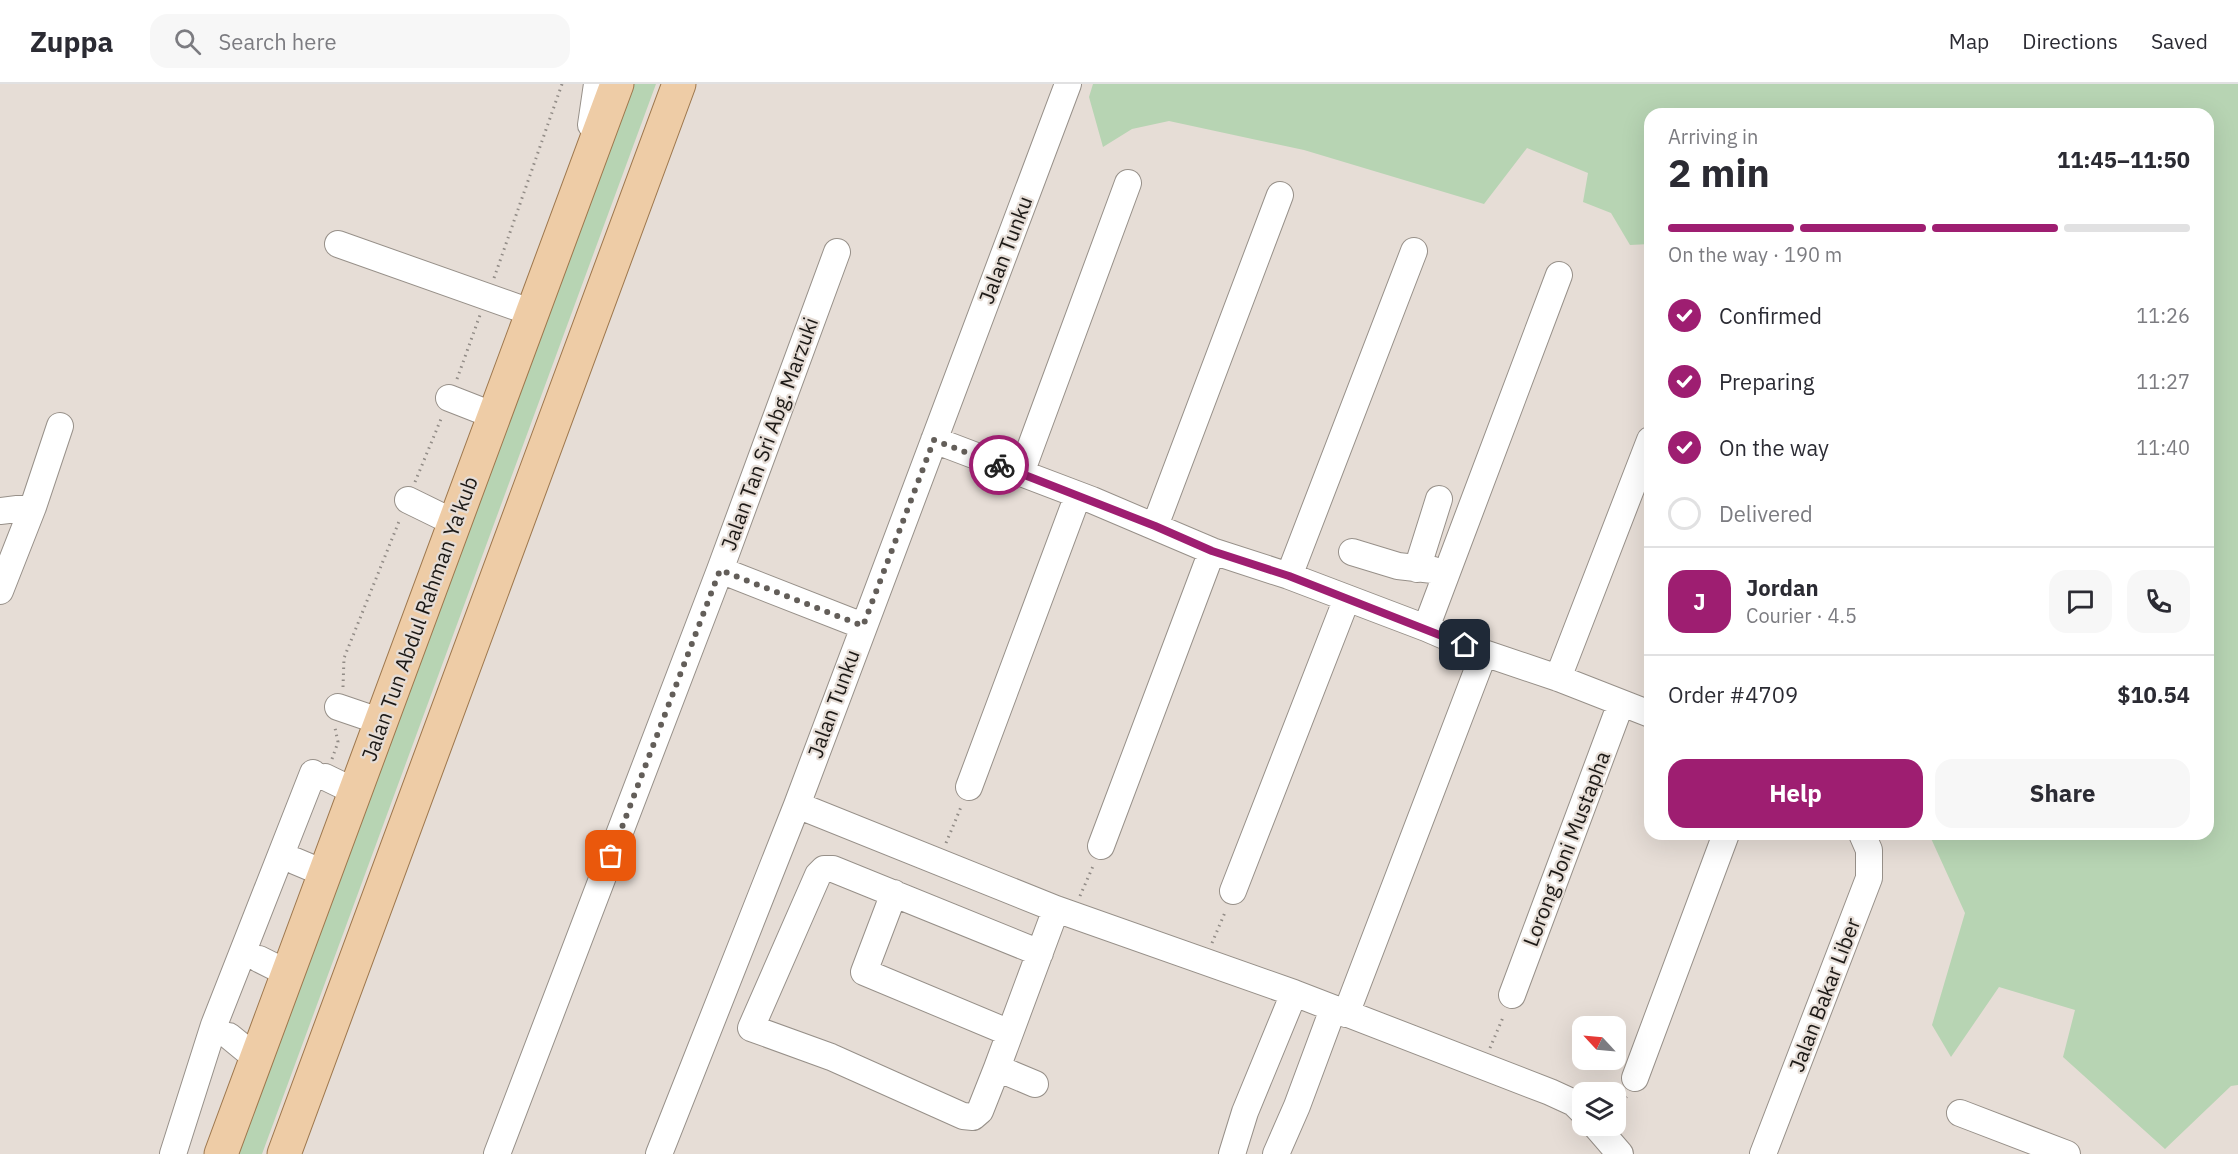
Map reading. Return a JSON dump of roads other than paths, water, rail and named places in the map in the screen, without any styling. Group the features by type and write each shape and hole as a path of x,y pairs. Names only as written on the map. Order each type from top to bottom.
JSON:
{"main road":[{"name":"Jalan Tun Abdul Rahman Ya'kub","path":"221,1154 617,84"},
{"path":"284,1154 679,84"}],"street":[{"path":"581,184 597,84"},
{"path":"640,192 697,84"},
{"name":"Jalan Tunku","path":"659,1154 797,805 1068,84"},
{"path":"1021,473 1128,183"},
{"path":"1155,526 1280,195"},
{"path":"338,244 533,313"},
{"name":"Jalan Tan Sri Abg. Marzuki","path":"497,1154 720,570 837,252"},
{"path":"1289,576 1414,252"},
{"path":"1426,628 1559,275"},
{"path":"449,398 495,416"},
{"path":"0,591 33,507 60,426"},
{"path":"934,440 1078,495 1212,551 1289,576 1426,628 1484,653 1558,678 1644,712"},
{"path":"1558,678 1644,456"},
{"path":"969,787 1078,495"},
{"path":"1417,569 1439,499"},
{"path":"408,500 455,523"},
{"path":"0,512 33,507"},
{"path":"1101,846 1212,551"},
{"path":"1352,552 1398,566 1446,574"},
{"path":"720,570 863,626"},
{"path":"1233,891 1347,598"},
{"path":"1276,1154 1340,1012 1484,653"},
{"name":"Lorong Joni Mustapha","path":"1512,995 1622,703"},
{"path":"338,708 382,722"},
{"path":"173,1154 214,1025 319,775 356,792"},
{"path":"797,805 1064,912 1294,993 1572,1101"},
{"path":"1635,1078 1724,840"},
{"name":"Jalan Bakar Liber","path":"1763,1154 1869,878 1869,850 1865,840"},
{"path":"295,861 326,874"},
{"path":"751,1028 818,875 824,869 833,869 1040,953"},
{"path":"894,893 864,972 1010,1033"},
{"path":"715,1013 831,1057 963,1116 973,1117 980,1111 1040,953 1064,912"},
{"path":"259,959 289,974"},
{"path":"1232,1154 1245,1112 1294,993"},
{"path":"229,1036 257,1059"},
{"path":"997,1068 1035,1084"},
{"path":"1960,1113 2067,1154"},
{"path":"1604,1136 1620,1154"}]}
